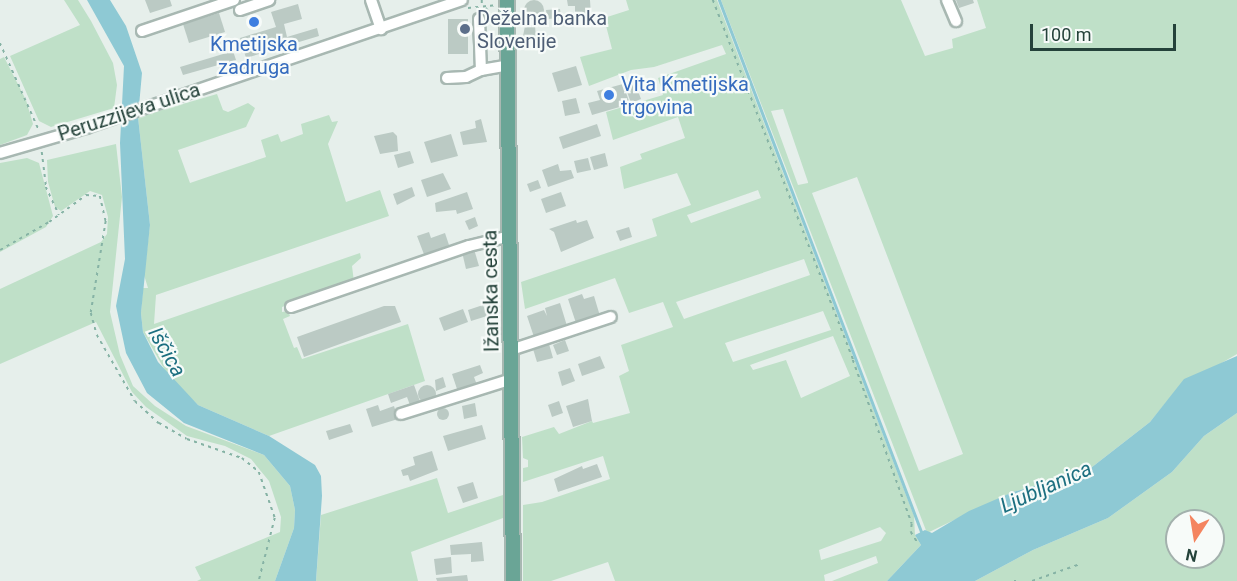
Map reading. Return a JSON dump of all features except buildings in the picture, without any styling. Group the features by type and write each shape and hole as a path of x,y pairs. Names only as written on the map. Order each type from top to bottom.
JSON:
{"main road":[{"name":"Ižanska cesta","path":"507,0 513,581"}],"street":[{"path":"142,31 234,0"},
{"path":"240,10 269,0"},
{"path":"371,0 381,29"},
{"name":"Peruzzijeva ulica","path":"0,153 86,128 462,0"},
{"path":"947,0 956,21"},
{"path":"479,19 481,70"},
{"path":"447,78 466,77 481,70 508,65"},
{"path":"291,307 469,246 510,236"},
{"path":"511,350 611,317"},
{"path":"401,414 512,379"}],"path":[{"path":"482,0 483,7 491,6"},
{"path":"713,0 853,360 912,524 911,532 918,543"},
{"path":"0,43 31,106 42,139 46,187 59,215"},
{"path":"0,250 59,215 86,195 100,196 106,220 91,313 97,335 135,401 159,423 187,439 242,458 259,471 275,518 258,581"},
{"path":"1032,581 1080,564"}],"green space":[{"path":"64,0 78,0 113,63 117,85 114,108 51,127 39,121 10,56 80,25"},
{"path":"626,0 717,0 914,516 915,535 921,545 887,581 832,581 878,563 876,556 824,575 825,581 615,581 608,562 551,581 523,581 523,505 542,502 610,479 603,456 523,482 523,468 528,467 528,460 523,458 522,437 554,427 559,434 592,421 593,423 630,413 619,376 629,371 621,345 673,327 663,302 629,313 615,278 525,309 521,282 657,236 652,219 691,205 677,173 624,189 620,167 642,159 640,154 685,138 678,117 613,140 606,112 663,95 658,78 726,54 722,45 654,67 631,70 589,86 580,57 612,49 604,18 629,10","holes":["758,190 761,198 691,223 687,215","804,259 810,275 684,319 676,302","823,311 831,330 733,362 725,343","833,336 850,376 801,398 786,360 753,370 750,365","880,527 886,533 881,541 821,560 819,550"]},
{"path":"721,0 901,0 925,56 953,48 952,39 986,28 977,0 1237,0 1237,354 1177,389 1150,422 1087,471 1013,492 927,533","holes":["783,109 808,182 808,183 798,185 771,111","857,177 963,454 919,471 812,193"]},
{"path":"4,57 26,100 33,124 27,135 0,145 0,59"},
{"path":"217,94 223,110 228,112 248,103 255,108 246,127 178,150 190,183 266,157 261,140 278,134 281,142 303,134 301,124 329,115 332,122 338,121 328,144 346,202 380,190 389,216 156,295 154,324 360,253 361,258 352,266 354,282 282,307 282,312 288,311 290,316 283,319 294,348 297,347 302,359 408,324 425,381 269,436 198,405 170,379 143,332 141,313 143,288 148,288 144,275 150,225 138,117"},
{"path":"116,144 122,197 110,312 120,355 133,386 155,406 186,426 264,455 290,486 295,510 294,528 275,581 197,581 201,579 195,567 280,532 281,517 269,481 251,459 225,446 187,436 146,407 132,392 96,322 0,364 0,289 101,242 107,234 108,217 102,195 90,191 61,211 55,207 48,182 47,160"},
{"path":"27,158 39,163 53,216 46,227 0,252 0,163"},
{"path":"1237,413 1237,581 975,581 1033,550 1108,518 1172,472 1204,436"},
{"path":"437,478 448,513 503,495 503,518 411,552 418,581 316,581 321,515"}],"water":[{"name":"Iščica","path":"87,0 110,0 126,26 142,73 138,117 150,225 141,313 143,332 158,362 198,405 269,436 315,465 321,476 322,496 316,581 275,581 294,528 295,510 290,486 264,455 184,423 147,393 126,353 116,306 125,259 120,143 124,66"},
{"name":"Ljubljanica","path":"1237,356 1237,413 1204,436 1172,472 1108,518 1033,550 975,581 887,581 921,545 915,535 925,530 932,533 969,511 1013,492 1087,471 1150,422 1184,379"}],"waterway":[{"path":"719,0 922,534"}],"place":[{"name":"Kmetijska zadruga","path":"254,22"},
{"name":"Deželna banka Slovenije","path":"465,29"},
{"name":"Vita Kmetijska trgovina","path":"609,95"}]}
